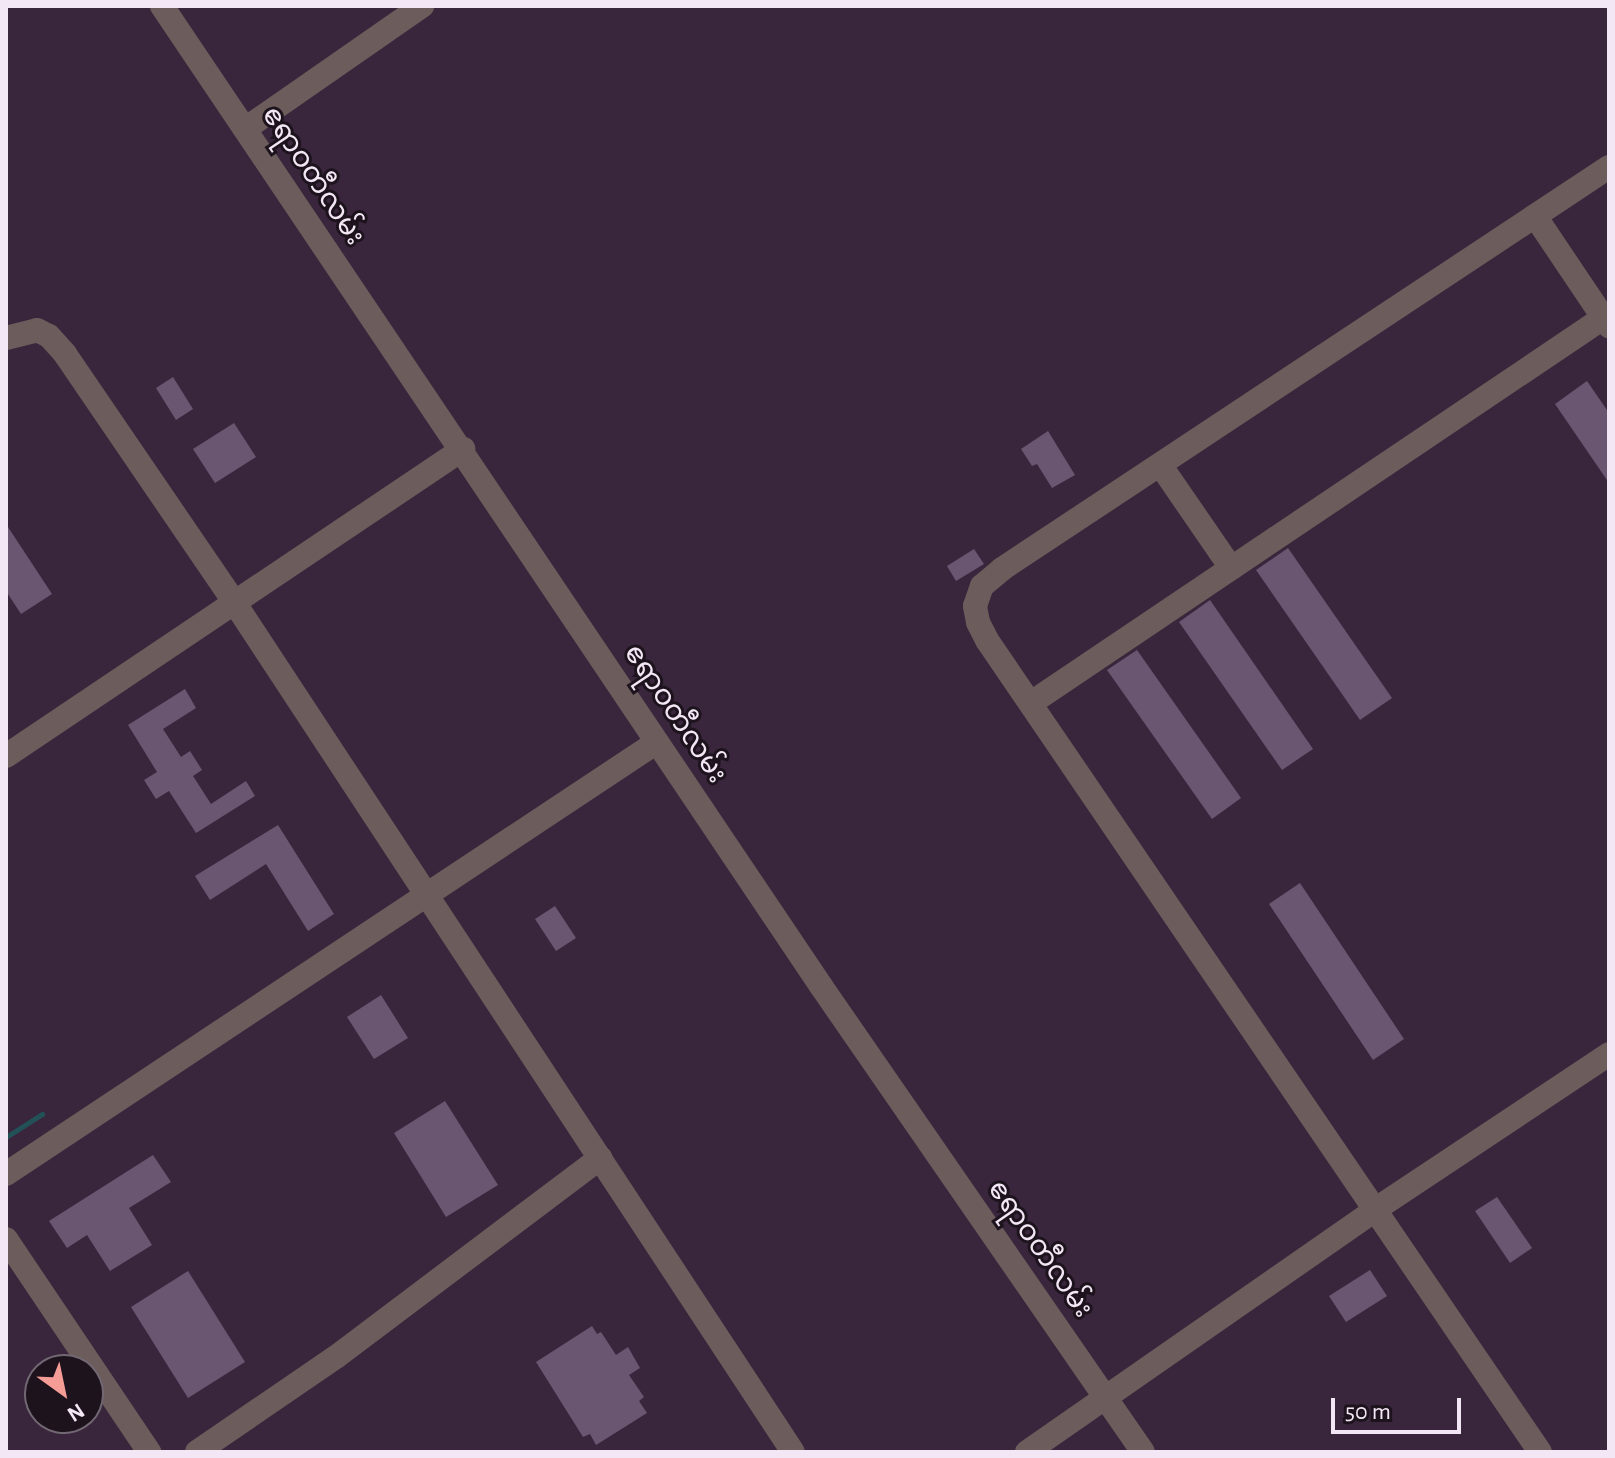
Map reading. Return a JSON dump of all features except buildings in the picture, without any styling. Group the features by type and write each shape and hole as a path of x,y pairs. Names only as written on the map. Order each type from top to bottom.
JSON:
{"street":[{"name":"ဧရာဝတီလမ်း","path":"162,6 463,449 657,742 1143,1452"},
{"path":"245,129 422,6"},
{"path":"1540,1452 1031,703 978,622 975,606 982,586 1002,569 1609,167"},
{"path":"1031,703 1606,322 1535,216"},
{"path":"6,338 37,330 49,336 65,354 428,894 793,1452"},
{"path":"6,756 463,449"},
{"path":"1161,466 1231,568"},
{"path":"6,1174 657,742"},
{"path":"1027,1452 1376,1209 1609,1054"},
{"path":"197,1452 336,1357 600,1158"},
{"path":"6,1239 149,1452"}],"waterway":[{"path":"6,1137 42,1114"}]}
